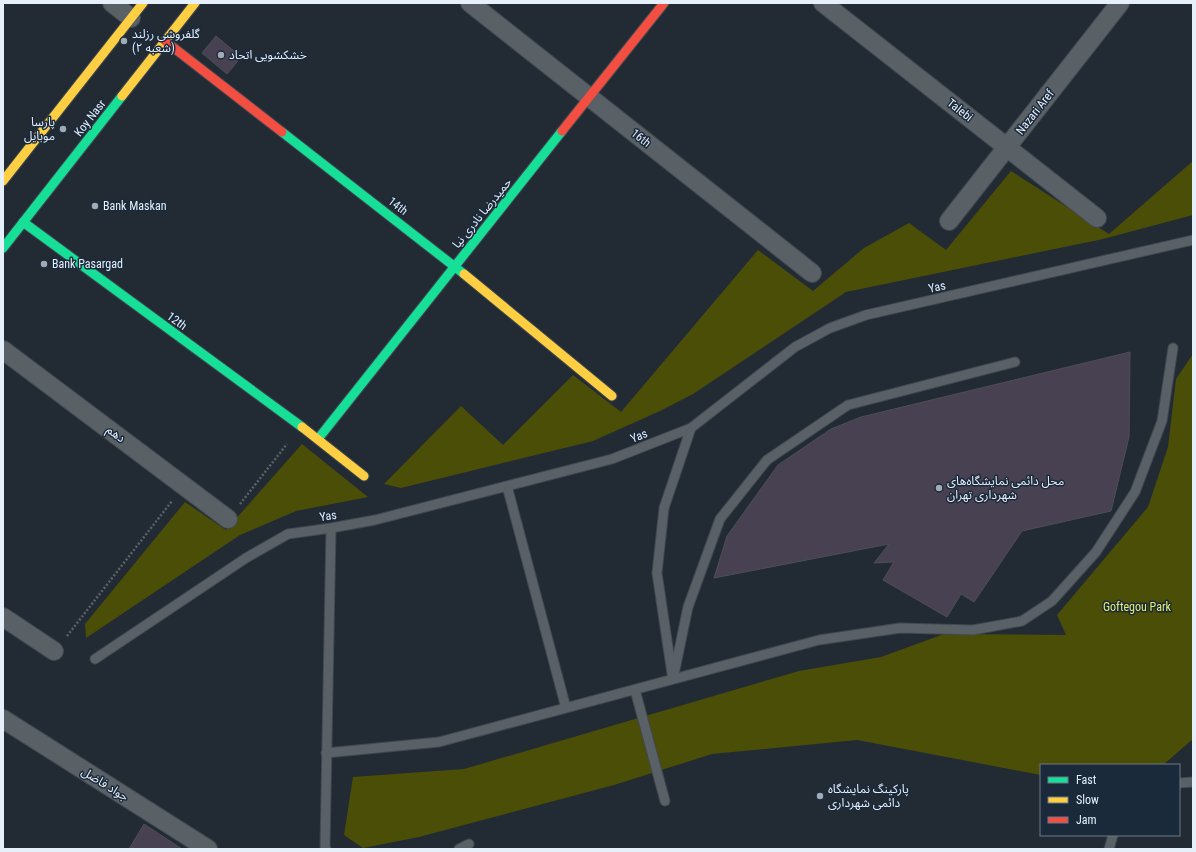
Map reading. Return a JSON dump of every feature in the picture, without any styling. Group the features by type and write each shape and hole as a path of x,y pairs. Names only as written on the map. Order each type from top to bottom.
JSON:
{"street":[{"path":"112,3 131,18"},
{"path":"3,181 143,3"},
{"name":"Koy Nasr","path":"3,248 195,3"},
{"name":"16th","path":"470,3 812,273"},
{"name":"حمیدرضا نادری نیا","path":"318,439 664,3"},
{"name":"Talebi","path":"823,3 1097,218"},
{"name":"Nazari Aref","path":"949,221 1120,3"},
{"name":"14th","path":"165,41 455,266 612,396"},
{"name":"12th","path":"23,222 318,439 364,476"},
{"name":"دهم","path":"3,350 185,485 228,519"},
{"path":"3,617 54,651"},
{"name":"جواد فاضل","path":"3,719 208,849"}],"lane":[{"name":"Yas","path":"95,659 246,558 288,534 375,520 612,459 691,428 795,347 830,328 866,315 1193,240"},
{"path":"326,753 438,742 819,640 900,628 973,630 1022,621 1052,601 1096,552 1135,492 1162,422 1174,348"},
{"path":"673,679 688,607 720,519 767,460 848,405 1015,362"},
{"path":"673,679 657,573 664,508 691,428"},
{"path":"507,486 566,708"},
{"path":"326,848 326,753 331,528"},
{"path":"634,690 665,801"},
{"path":"1180,783 1193,782"},
{"path":"1109,849 1113,836"},
{"path":"459,849 468,844"}],"path":[{"path":"228,519 300,427"},
{"path":"54,651 185,485"}],"green space":[{"path":"1193,161 1193,215 1103,239 846,292 693,394 660,411 593,441 401,488 384,484 461,406 503,445 573,375 621,412 758,250 813,291 864,248 909,223 946,250 1011,171 1109,234"},
{"name":"Goftegou Park","path":"1193,354 1193,739 1164,764 1040,764 1040,775 857,740 712,754 614,785 419,837 363,848 344,835 353,777 464,769 799,671 881,657 944,634 1066,635 1057,615 1148,507 1168,447 1176,379"},
{"path":"302,444 368,497 296,511 240,535 86,638 85,624 185,502 226,530"}],"building":[{"name":"خشکشویی اتحاد","path":"216,36 241,57 227,74 202,53"},
{"name":"محل دائمی نمایشگاه‌های شهرداری تهران","path":"1130,352 1129,437 1111,511 1022,531 974,602 961,594 947,617 883,580 894,562 874,563 889,544 714,578 727,536 778,465 831,429 861,417"},
{"path":"144,824 182,849 129,849"}],"traffic: fast":[{"path":"3,248 122,96"},
{"path":"318,439 562,131"},
{"path":"282,132 464,274"},
{"path":"23,222 302,427"}],"traffic: slow":[{"path":"3,181 143,3"},
{"path":"122,96 195,3"},
{"path":"464,274 612,396"},
{"path":"302,427 364,476"}],"traffic: jam":[{"path":"562,131 664,3"},
{"path":"165,41 282,132"}],"place":[{"name":"گلفروشی رزلند (شعبه ۲)","path":"124,41"},
{"name":"خشکشویی اتحاد","path":"221,55"},
{"name":"پارسا موبایل","path":"63,129"},
{"name":"Bank Maskan","path":"95,206"},
{"name":"Bank Pasargad","path":"44,264"},
{"name":"محل دائمی نمایشگاه‌های شهرداری تهران","path":"939,488"},
{"name":"پارکینگ نمایشگاه دائمی شهرداری","path":"820,796"}]}
